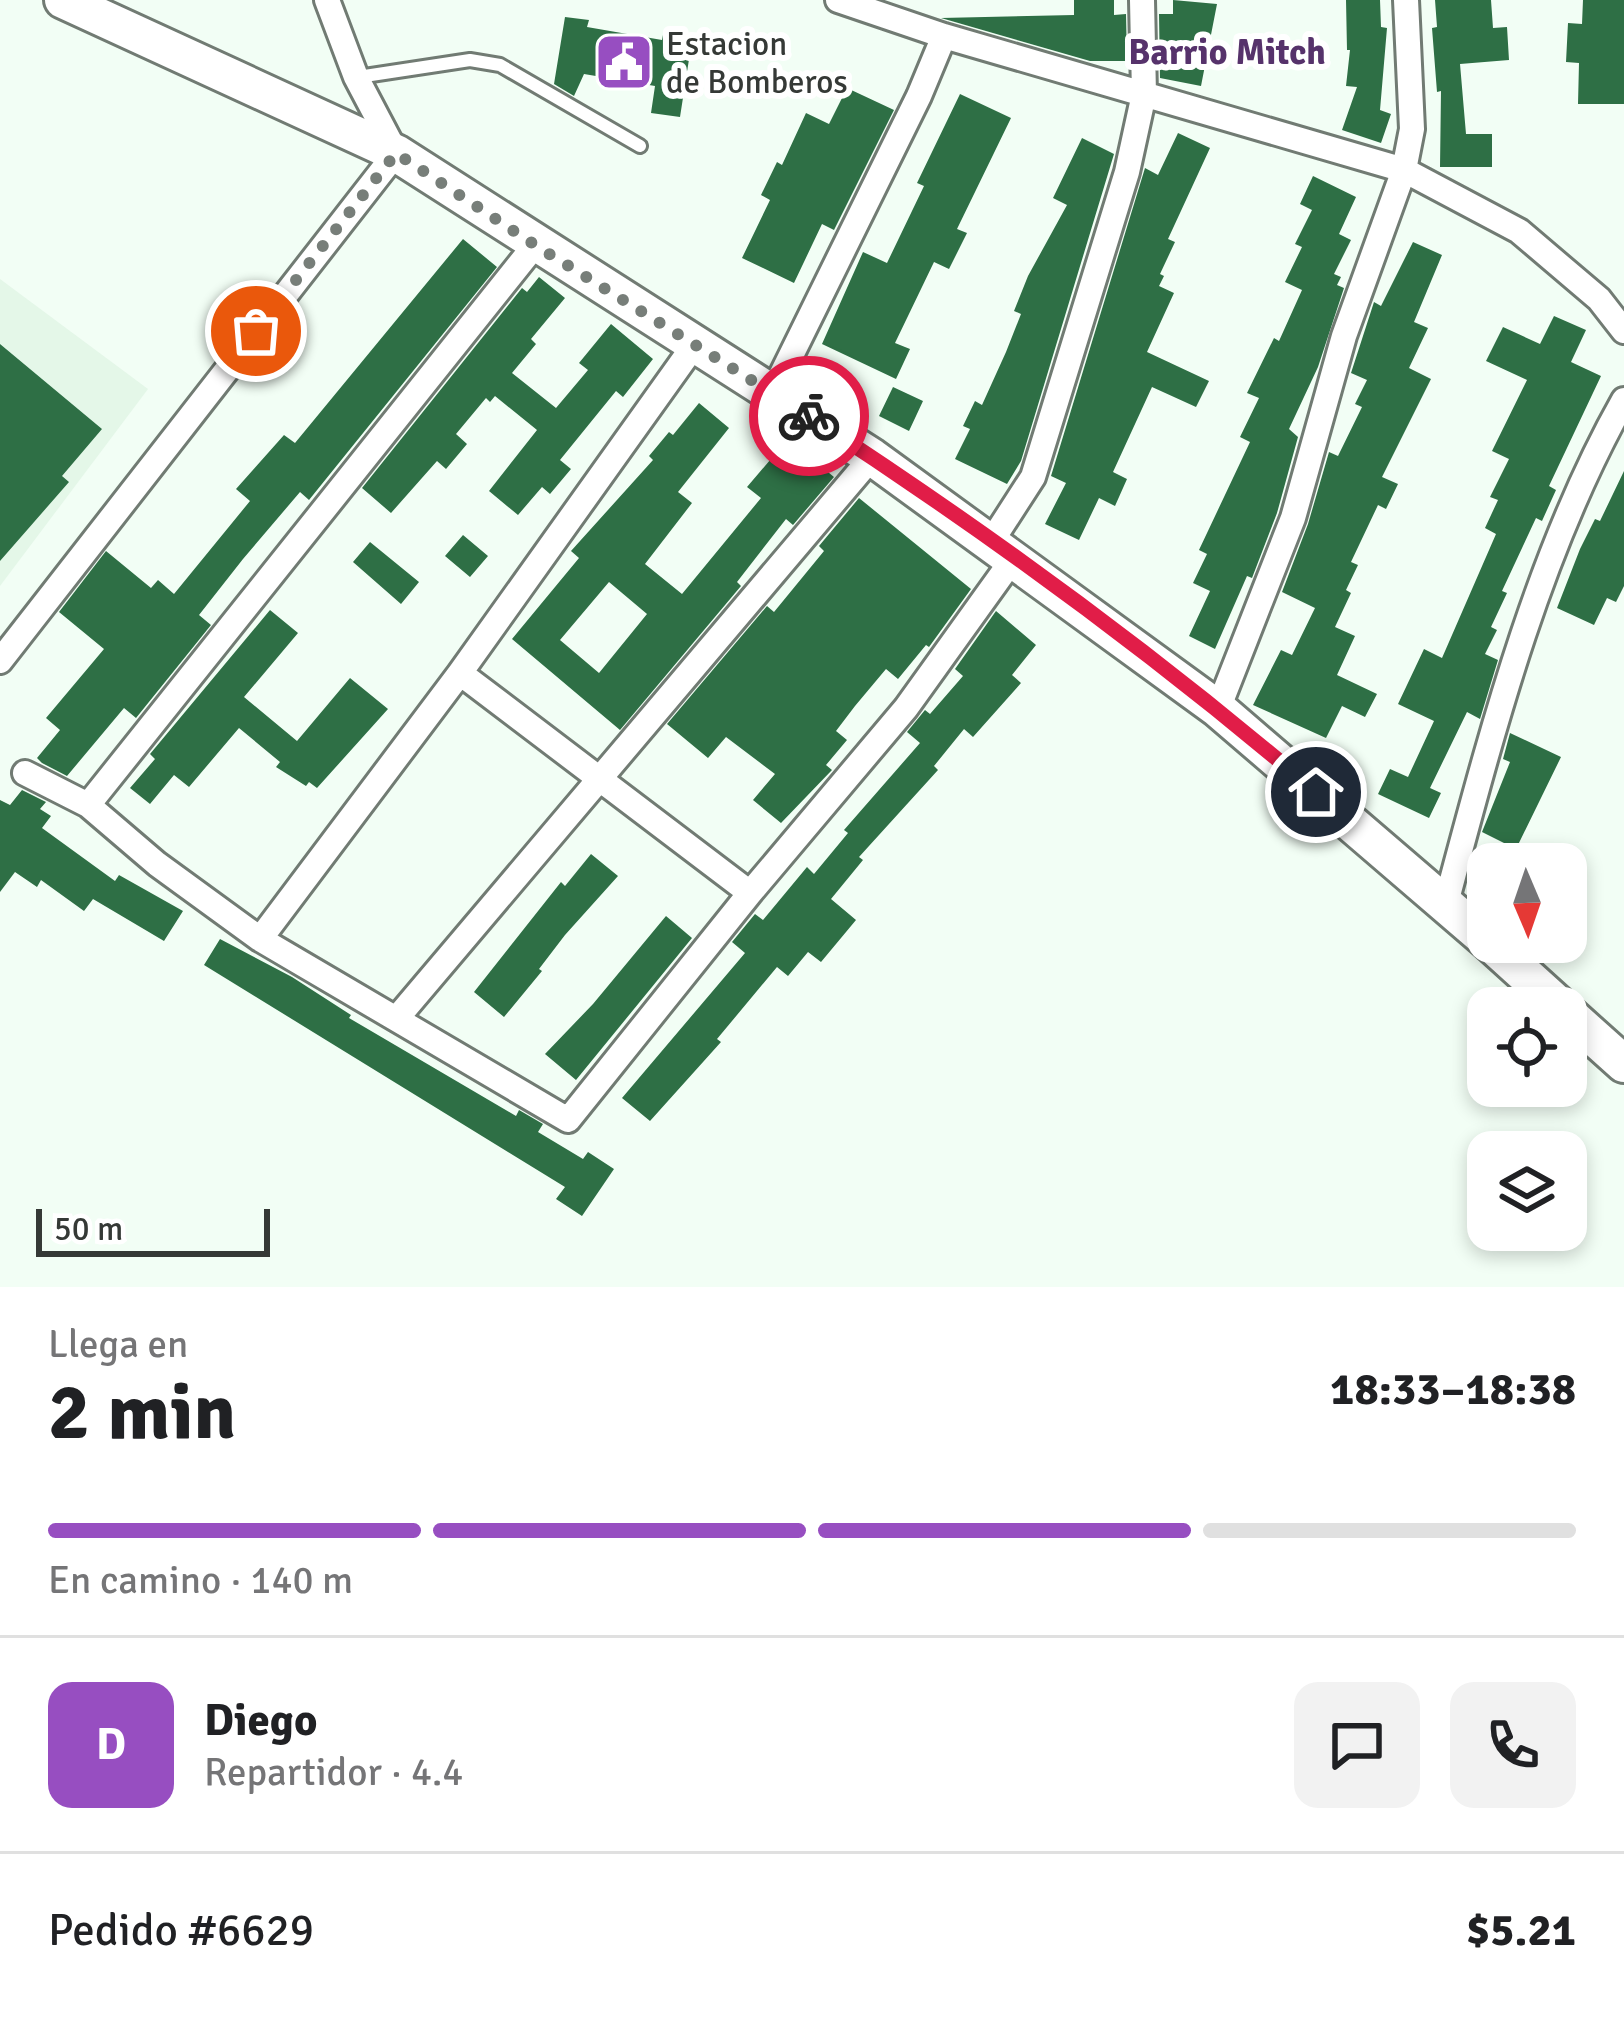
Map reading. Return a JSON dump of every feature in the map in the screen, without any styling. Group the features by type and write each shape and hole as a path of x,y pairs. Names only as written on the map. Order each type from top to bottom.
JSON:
{"street":[{"path":"63,0 396,153 872,457 1218,709 1467,922"},
{"path":"327,0 356,77 396,153"},
{"path":"25,772 88,805 157,864 260,938 568,1120 750,892 906,708 1002,550 1033,476 1127,172 1144,94 1142,0"},
{"path":"1218,709 1292,518 1345,336 1404,170 1412,129 1406,0"},
{"path":"853,2 944,36 1404,170 1519,231 1599,299 1624,331"},
{"path":"773,392 944,36"},
{"path":"0,661 396,153"},
{"path":"88,805 535,245"},
{"path":"260,938 460,673 695,344"},
{"path":"1446,903 1503,697 1587,465 1624,400"},
{"path":"397,1018 872,457"},
{"path":"460,673 750,892"},
{"path":"1512,963 1539,987"},
{"path":"1587,1031 1624,1064"}],"lane":[{"path":"356,77 470,60 500,65 640,146"}],"shaded area":[{"path":"0,279 148,389 0,586"}],"building":[{"path":"1074,0 1114,0 1114,15 1126,14 1127,61 1090,61 941,18 1074,15"},
{"path":"1173,0 1217,4 1201,86 1160,78 1159,14 1173,14"},
{"path":"1346,0 1380,0 1381,27 1387,28 1380,110 1391,114 1381,143 1342,130 1357,87 1346,86 1350,50"},
{"path":"1435,0 1491,0 1493,28 1507,27 1509,60 1460,64 1466,134 1492,134 1492,167 1440,167 1441,91 1437,92 1432,28 1437,27"},
{"path":"1583,0 1624,0 1624,104 1578,104 1579,63 1566,62 1568,23 1582,24"},
{"name":"Estacion de Bomberos","path":"565,17 589,20 587,27 662,40 663,35 692,40 680,117 651,113 655,86 584,74 574,96 554,84"},
{"path":"847,88 894,110 834,230 822,224 794,283 742,258 770,200 761,195 777,162 782,165 806,113 829,124"},
{"path":"960,94 1011,118 957,229 967,233 949,269 934,262 895,343 910,349 896,379 822,344 863,252 887,263 924,186 917,183"},
{"path":"1178,133 1210,148 1168,239 1175,242 1159,286 1174,293 1147,352 1209,381 1196,407 1152,387 1113,472 1127,479 1115,506 1099,498 1079,540 1045,524 1066,483 1051,476 1145,168 1158,175"},
{"path":"1082,138 1114,154 1021,461 1007,484 955,459 970,429 963,426 975,401 982,405 1006,352 1021,314 1014,311 1028,276 1067,205 1053,198"},
{"path":"1313,176 1356,197 1339,234 1351,240 1334,274 1341,277 1337,285 1344,288 1318,367 1289,429 1298,437 1277,513 1252,578 1247,576 1215,649 1189,636 1210,591 1193,583 1207,554 1199,550 1250,442 1240,437 1259,398 1247,393 1274,338 1279,341 1302,290 1285,282 1302,247 1295,244 1312,210 1300,204"},
{"path":"463,239 497,267 309,500 300,492 243,559 199,615 211,625 136,718 124,708 67,776 42,763 37,758 60,730 46,718 104,649 59,612 106,551 151,588 158,580 174,594 250,501 236,489 284,435 295,443"},
{"path":"1413,242 1442,255 1414,322 1428,328 1409,368 1431,379 1382,477 1398,484 1386,509 1378,505 1351,562 1358,565 1335,627 1355,636 1337,675 1377,694 1365,717 1342,706 1326,738 1253,705 1281,650 1292,655 1315,608 1282,592 1329,452 1338,456 1362,407 1355,404 1367,380 1351,373 1374,302 1381,306"},
{"path":"539,277 565,298 531,339 536,344 512,373 556,408 588,370 579,363 611,324 653,359 623,397 616,391 560,460 571,469 550,494 542,487 518,515 489,491 537,430 495,396 490,402 486,398 456,434 467,444 446,469 437,461 391,513 362,488 522,288 527,292"},
{"path":"1554,316 1586,330 1571,362 1601,376 1549,486 1556,490 1542,521 1536,518 1502,591 1507,593 1485,654 1498,660 1480,719 1467,712 1430,788 1441,793 1429,818 1378,794 1390,769 1408,777 1434,721 1398,704 1424,649 1442,658 1496,534 1485,528 1498,500 1490,497 1509,459 1492,451 1527,380 1486,361 1503,327 1540,344"},
{"path":"0,344 102,429 62,476 69,482 0,561"},
{"path":"893,387 923,401 909,431 879,416"},
{"path":"699,403 729,428 678,492 692,503 645,564 682,594 761,498 747,487 788,439 834,477 793,525 786,519 737,582 741,586 620,730 512,639 579,558 571,551 653,460 649,456 669,432 673,435","holes":["609,582 647,614 599,673 560,640"]},
{"path":"1624,471 1624,586 1616,602 1607,598 1594,625 1557,608 1580,549 1595,519 1600,521"},
{"path":"859,498 971,589 929,647 898,679 886,669 855,706 836,731 847,740 826,765 832,770 781,823 753,800 775,774 726,737 708,758 667,724 767,606 774,612 824,551 819,546"},
{"path":"463,535 488,556 470,577 445,556"},
{"path":"370,542 419,582 401,604 353,562"},
{"path":"270,610 298,633 244,697 297,741 350,678 388,709 317,788 276,767 280,762 239,728 189,787 174,775 150,804 130,788 155,759 150,754"},
{"path":"996,611 1036,645 1012,675 1021,683 973,737 964,729 934,766 938,770 859,857 863,860 831,899 856,920 821,962 808,952 788,976 777,967 717,1039 721,1042 650,1121 622,1098 745,953 732,942 755,914 763,920 807,867 814,874 848,833 844,830 920,743 907,732 963,676 955,669"},
{"path":"1510,733 1561,757 1519,843 1504,843 1482,832 1510,762 1503,759"},
{"path":"22,790 46,802 40,809 51,816 42,828 115,881 119,875 183,911 164,941 93,899 84,911 41,880 37,887 15,872 0,892 0,800 10,805"},
{"path":"591,854 618,876 565,935 504,1017 474,992 561,882 565,886"},
{"path":"666,916 692,938 576,1080 545,1054"},
{"path":"220,939 292,977 351,1015 349,1018 516,1116 519,1110 543,1124 538,1132 583,1159 588,1152 614,1169 582,1216 556,1199 565,1187 204,965"}],"way so far":[{"path":"256,331 396,153 809,416"}],"place":[{"name":"Estacion de Bomberos","path":"624,62"}],"district":[{"name":"Barrio Mitch","path":"1227,51"}],"route":[{"path":"809,416 1218,709 1316,792"}]}
